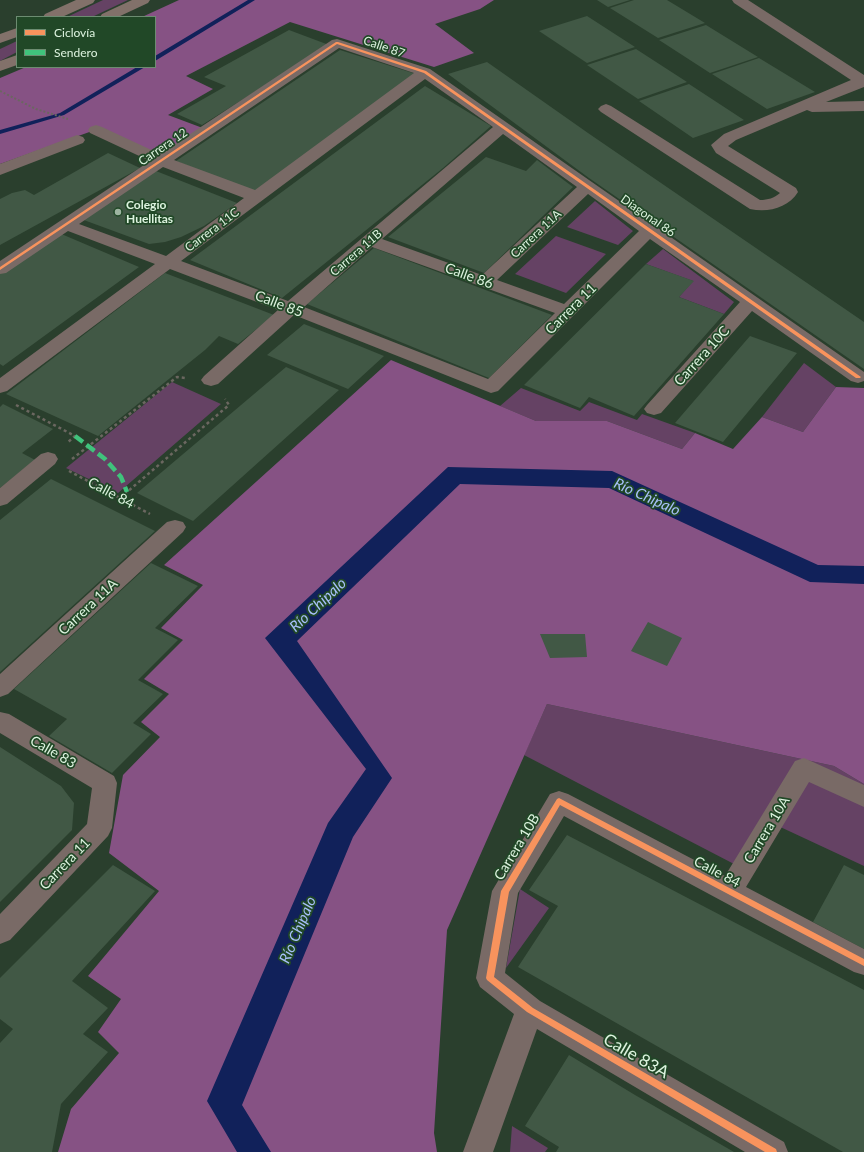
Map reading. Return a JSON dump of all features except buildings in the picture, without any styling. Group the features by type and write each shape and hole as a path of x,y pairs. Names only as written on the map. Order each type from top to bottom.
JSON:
{"main road":[{"path":"52,16 88,0"},
{"path":"109,16 143,0"},
{"path":"0,39 16,32"},
{"path":"0,67 16,59"}],"street":[{"path":"739,0 863,81"},
{"name":"Calle 87","path":"337,43 425,72"},
{"name":"Carrera 12","path":"0,269 337,43"},
{"name":"Diagonal 86","path":"425,72 858,377"},
{"name":"Carrera 11C","path":"0,387 425,72"},
{"path":"606,109 756,205 766,207 785,198 790,192 722,150 719,145 730,137 863,81"},
{"path":"796,108 864,106"},
{"name":"Carrera 11B","path":"211,380 291,308 371,241 502,127"},
{"path":"96,130 162,161 257,197"},
{"path":"0,170 77,140"},
{"name":"Carrera 11A","path":"485,282 587,186"},
{"name":"Calle 85","path":"66,225 291,308 491,387"},
{"name":"Carrera 11","path":"491,387 649,230"},
{"name":"Calle 86","path":"371,241 568,312"},
{"name":"Carrera 10C","path":"654,409 750,302"},
{"path":"0,499 55,463"},
{"name":"Carrera 11A","path":"0,688 175,526"},
{"name":"Calle 83","path":"0,721 106,783"},
{"name":"Carrera 10A","path":"729,892 804,768 864,797"},
{"name":"Carrera 11","path":"0,932 99,828 106,783"},
{"name":"Calle 84","path":"559,801 864,963"},
{"name":"Carrera 10B","path":"490,978 505,891 559,801"},
{"name":"Calle 83A","path":"490,978 530,1010 773,1152"},
{"path":"478,1152 530,1010"}],"path":[{"path":"0,91 44,112 70,120"},
{"path":"55,463 177,378 211,380 229,404 120,498"},
{"path":"14,403 75,436"}],"shaded area":[{"path":"103,0 128,0 94,16 69,16"},
{"path":"179,0 494,0 480,9 435,24 474,53 434,67 290,22 186,76 213,89 168,115 208,130 162,161 95,130 0,164 0,78 24,68 156,68 156,16 144,16"},
{"path":"16,41 16,53 0,61 0,49"},
{"path":"595,201 633,231 618,245 567,227"},
{"path":"556,236 606,254 566,293 515,274"},
{"path":"663,249 734,302 724,314 679,297 693,281 646,264"},
{"path":"391,360 536,421 607,421 682,449 695,433 733,449 762,417 803,432 836,387 864,388 864,784 834,766 547,704 447,930 434,1133 437,1152 58,1152 71,1109 119,1053 98,1032 121,999 88,976 159,891 109,853 123,775 160,737 141,722 169,694 144,679 183,640 161,628 203,585 164,565"},
{"path":"804,363 836,387 803,432 762,417"},
{"path":"172,382 221,404 118,493 66,468"},
{"path":"521,388 580,411 589,402 637,420 642,414 695,433 682,449 607,421 536,421 500,406"},
{"path":"547,704 834,766 864,784 864,866 761,818 734,864 524,755"},
{"path":"520,889 549,908 506,968"},
{"path":"512,1126 548,1148 545,1152 510,1152"}],"water":[{"name":"Río Chipalo","path":"448,467 612,471 818,565 864,566 864,584 810,582 609,488 460,484 297,641 392,778 353,837 242,1105 271,1152 237,1152 207,1101 328,823 366,769 265,638"}],"waterway":[{"path":"156,58 252,0"},
{"path":"0,132 62,114 140,68"}],"marked path":[{"path":"75,436 105,459 121,477 127,492"}],"cycle path":[{"path":"0,269 337,43 425,72 858,377"},
{"path":"773,1152 530,1010 490,978 505,891 559,801 864,963"}],"place":[{"name":"Colegio Huellitas","path":"118,212"}]}
